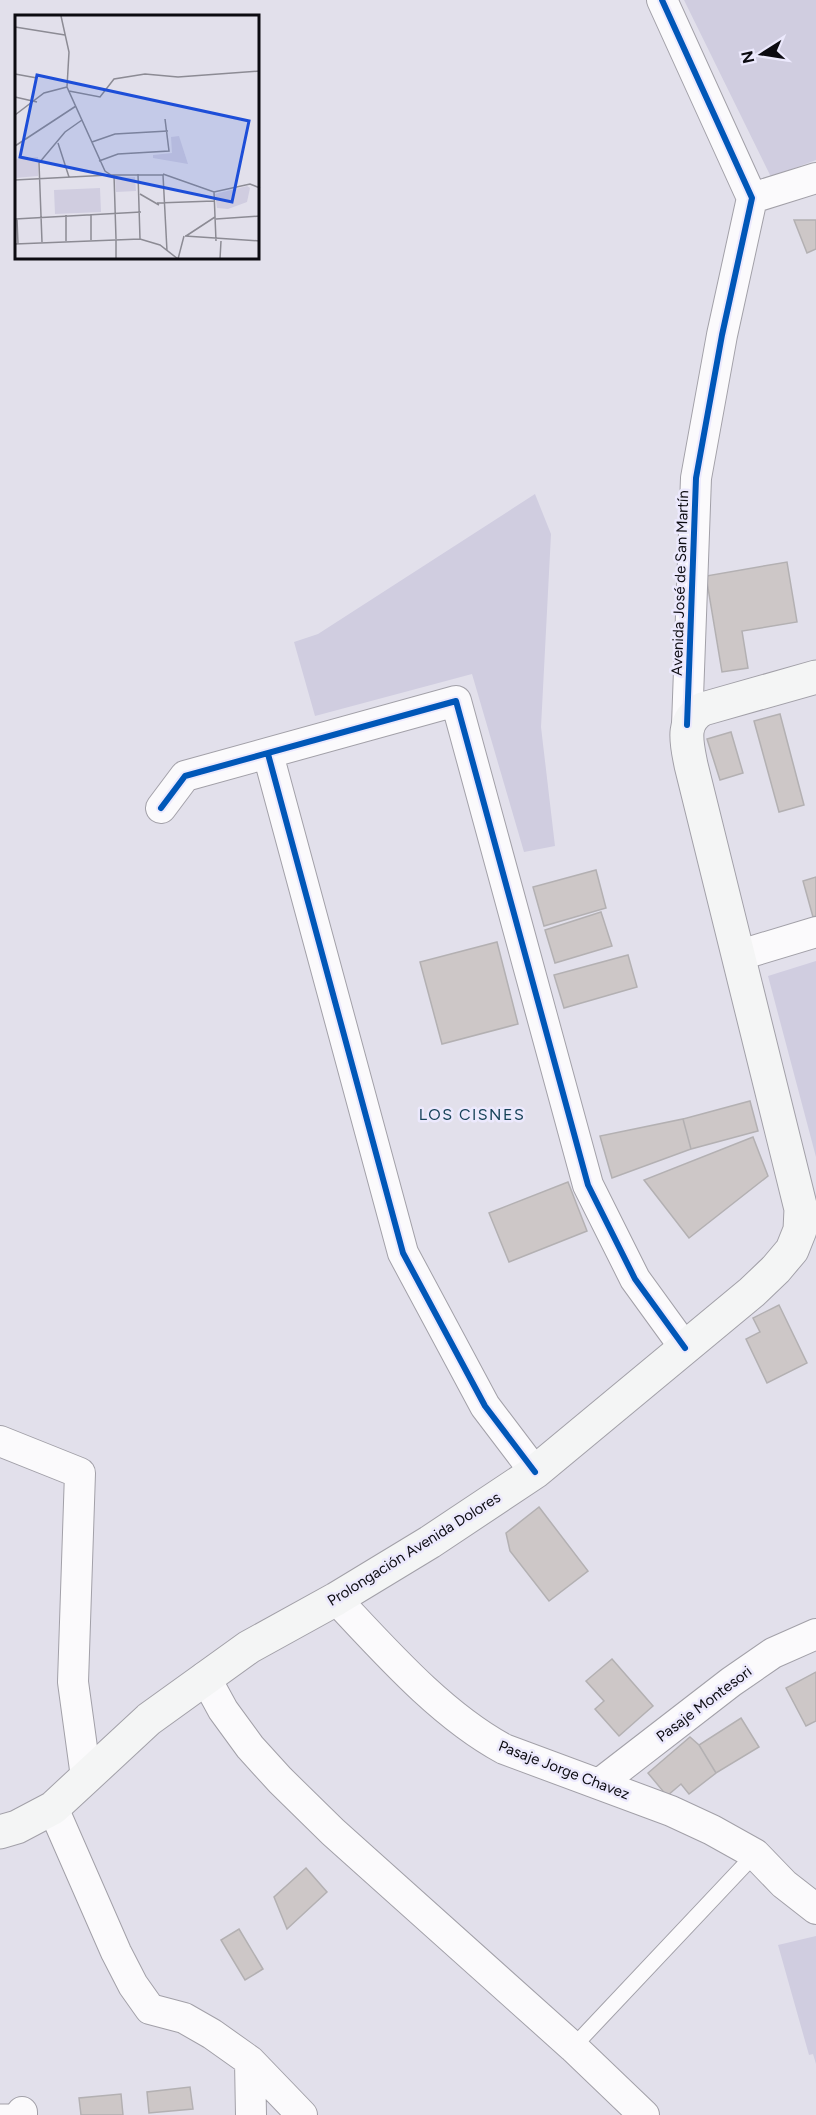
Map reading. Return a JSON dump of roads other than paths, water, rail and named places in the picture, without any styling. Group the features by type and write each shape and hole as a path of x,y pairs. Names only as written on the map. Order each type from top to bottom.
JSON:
{"main road":[{"path":"808,1233 801,1209 806,1181 740,955 691,765 687,725 691,718 703,709 816,677"},
{"name":"Prolongación Avenida Dolores","path":"0,1832 16,1827 53,1808 149,1719 249,1647 336,1599 430,1542 535,1472 752,1292 808,1233"}],"street":[{"path":"662,0 752,198 816,178"},
{"name":"Avenida José de San Martín","path":"687,725 696,478 722,335 752,198"},
{"path":"161,808 185,776 456,701 588,1185 635,1279 685,1348"},
{"path":"268,754 403,1253 485,1406 535,1472"},
{"path":"740,955 816,932"},
{"path":"0,1441 80,1473 73,1682 86,1777"},
{"name":"Pasaje Jorge Chavez","path":"336,1599 417,1681 462,1723 479,1735 504,1749 671,1811 712,1830 755,1854 784,1884 816,1908"},
{"name":"Pasaje Montesori","path":"598,1784 731,1682 773,1653 816,1634"},
{"path":"205,1677 223,1710 250,1748 280,1780 333,1832 573,2047 644,2115"},
{"path":"53,1808 116,1952 133,1985 150,2009 184,2018 212,2034 250,2061 302,2115"},
{"path":"250,2061 251,2115"}],"lane":[{"path":"573,2047 755,1854"}],"district":[{"name":"LOS CISNES","path":"472,1114"}]}
